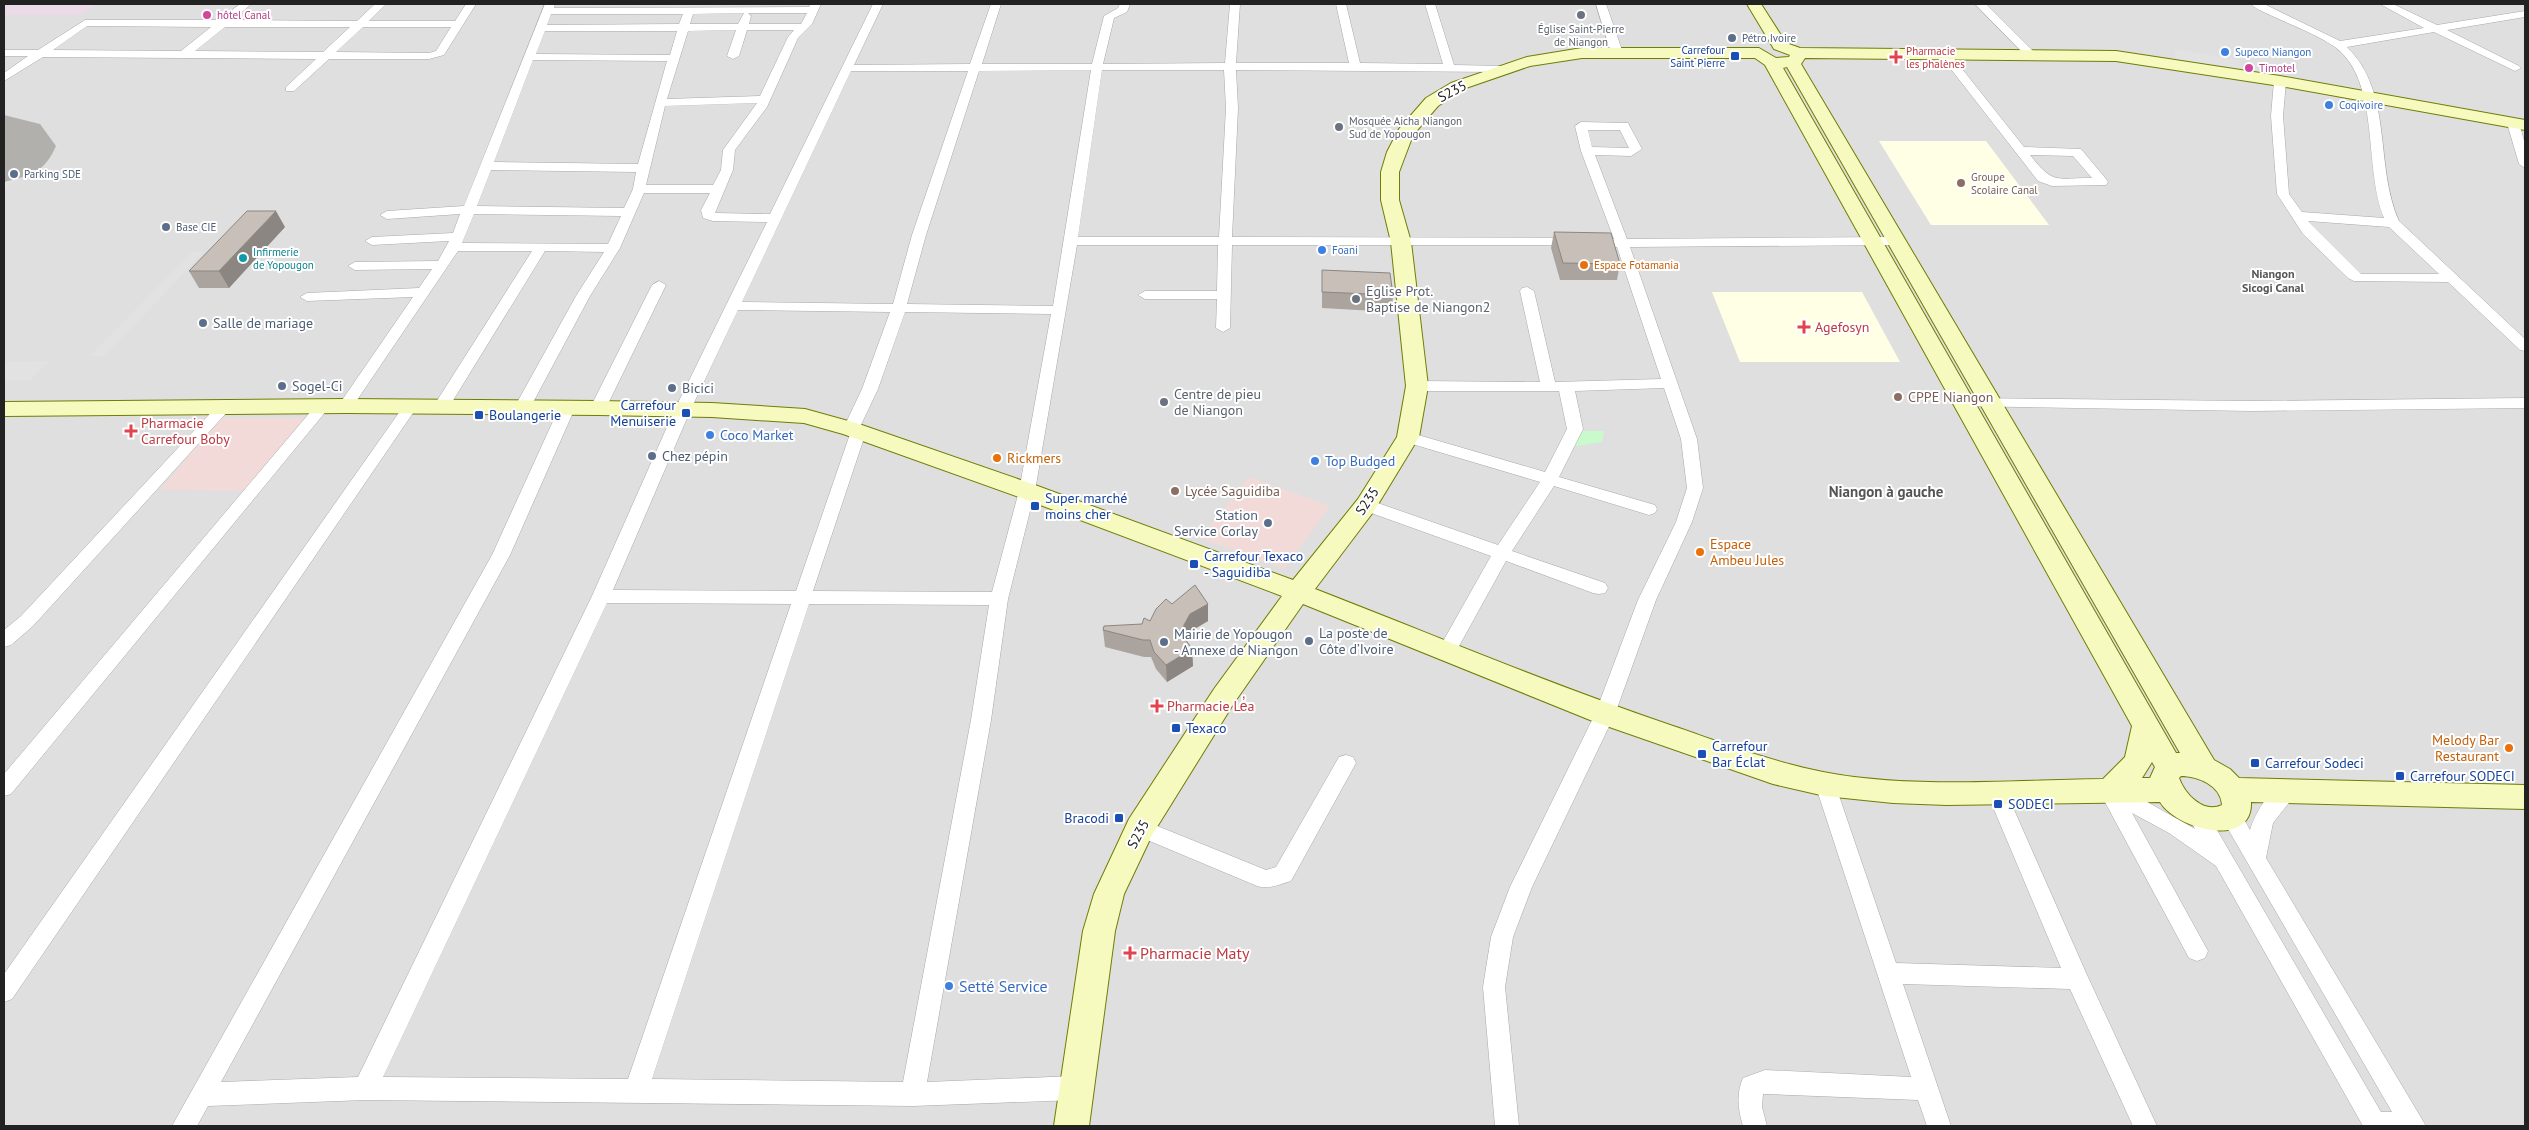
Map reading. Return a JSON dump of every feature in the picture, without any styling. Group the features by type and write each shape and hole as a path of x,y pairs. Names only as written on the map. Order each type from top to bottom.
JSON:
{"street":[{"path":"184,54 246,4"},
{"path":"290,88 382,4"},
{"path":"4,53 436,56 460,24 471,4"},
{"path":"365,1088 601,596 683,409 878,4"},
{"path":"636,1091 802,597 854,430 883,357 973,67 996,4"},
{"path":"913,1094 982,720 999,599 1027,491 1071,241 1097,66 1108,19 1113,13 1123,10 1126,4"},
{"path":"1223,328 1225,241 1232,108 1230,66 1235,4"},
{"path":"1341,4 1355,66"},
{"path":"1430,4 1444,44 1448,67"},
{"path":"1601,4 1618,53"},
{"path":"1740,4 1780,59"},
{"path":"1754,4 1780,59 1884,241 1966,403 2146,723 2179,805 2199,817 2211,820 2232,803 2289,790 2525,797"},
{"path":"1980,4 2030,53"},
{"path":"2256,4 2339,45 2355,58 2371,98 2381,198 2393,223 2525,348"},
{"path":"2385,4 2515,68"},
{"path":"2509,4 2525,13"},
{"path":"346,406 425,292 456,242 488,166 549,8 689,10 748,7 814,7 804,27 793,38 752,121 729,150 728,170 708,210 708,215 713,217 776,218"},
{"path":"733,56 744,27 748,7"},
{"path":"522,408 583,296 613,248 640,189 643,168 660,102 689,10"},
{"path":"2339,45 2438,30 2525,13"},
{"path":"4,78 85,23 460,24"},
{"path":"541,28 804,27"},
{"name":"S235","path":"1071,1126 1098,931 1109,894 1140,828 1224,696 1298,592 1366,505 1408,437 1418,386 1401,242 1390,200 1390,172 1396,152 1405,133 1432,102 1457,86 1503,69 1562,56 1618,53 1732,54 1780,59"},
{"path":"1944,53 2046,181 2102,182 2077,152 2023,151"},
{"path":"1732,54 1765,66 1780,59 1808,62 1824,54 2030,53 2088,54 2142,58 2519,124 2525,164"},
{"path":"530,56 674,58"},
{"path":"848,68 1355,66 1503,69"},
{"path":"2280,81 2277,116 2283,194 2297,216 2321,245 2353,275 2359,278 2450,278"},
{"path":"660,102 764,99"},
{"path":"1507,1126 1494,987 1502,937 1522,887 1605,714 1658,572 1684,522 1695,488 1689,440 1668,383 1622,243 1587,152"},
{"path":"488,166 643,168"},
{"path":"640,189 718,189"},
{"path":"387,215 469,210 630,212"},
{"path":"2297,216 2393,223"},
{"path":"372,241 456,242 541,248 613,248"},
{"path":"1071,241 1622,243 1884,241"},
{"path":"1884,241 1991,404 2204,768"},
{"path":"441,407 541,248"},
{"path":"355,266 443,265"},
{"path":"598,408 659,285"},
{"path":"1446,652 1501,554 1550,479 1574,429 1558,387 1527,291"},
{"path":"307,297 425,292"},
{"path":"1146,295 1224,296"},
{"path":"734,306 898,306 1059,310"},
{"path":"1418,386 1558,387 1668,383"},
{"path":"1966,403 2252,406 2525,403"},
{"path":"4,409 346,406 598,408 683,409 805,416 854,430 1027,491 1298,592 1605,714 1727,758 1825,784 1893,791 2109,791 2168,779 2179,764 2191,764 2221,777 2256,857 2413,1125"},
{"path":"4,640 27,621 224,407"},
{"path":"4,788 322,407"},
{"path":"4,992 137,805 286,584 410,407"},
{"path":"184,1126 500,555 567,408"},
{"path":"1408,437 1649,509"},
{"path":"1366,505 1599,588"},
{"path":"601,596 999,599"},
{"path":"2177,722 2196,740 2233,768 2255,779 2289,790"},
{"path":"2109,791 2129,776 2139,763 2144,748 2146,723"},
{"path":"1140,828 1265,879 1273,878 1283,874 1346,763"},
{"path":"1825,784 1939,1126"},
{"path":"2256,857 2259,828 2271,807 2289,790"},
{"path":"2109,791 2176,827 2226,863"},
{"path":"2109,791 2198,951"},
{"path":"1997,792 2078,979 2145,1126"},
{"path":"2199,817 2375,1125 2413,1125"},
{"path":"1887,973 2078,979"},
{"path":"1755,1126 1750,1107 1751,1086 1765,1082 1927,1089"},
{"path":"201,1095 365,1088 913,1094 1075,1088"}],"shaded area":[{"path":"4,4 2525,4 2525,1126 4,1126"},
{"path":"4,4 97,4 81,15 4,15"},
{"path":"2175,49 2239,60 2241,72 2176,61"},
{"name":"Groupe Scolaire Canal","path":"1879,141 1986,141 2049,225 1931,225"},
{"name":"Parking SDE","path":"17,145 60,145 4,189 4,158"},
{"path":"192,252 204,252 105,356 90,356"},
{"name":"Agefosyn","path":"1712,292 1862,292 1900,362 1740,362"},
{"path":"49,361 30,380 4,380 4,362"},
{"path":"221,418 310,418 254,491 160,490"},
{"name":"Station Service Corlay","path":"1249,477 1330,506 1284,569 1200,538"}],"green space":[{"path":"1577,431 1604,431 1602,442 1570,447"}],"building":[{"path":"247,211 276,211 219,271 189,271"},
{"path":"1554,232 1611,233 1620,264 1563,263"},
{"path":"1322,270 1390,273 1393,295 1322,292"},
{"path":"1195,585 1208,604 1190,614 1184,625 1183,636 1192,649 1166,665 1154,652 1150,640 1103,630 1104,626 1142,624 1144,618 1150,621 1156,609 1166,599 1172,604"}],"runway":[{"path":"4,140 11,141 15,146 12,152 4,157"}],"place":[{"name":"hôtel Canal","path":"207,15"},
{"name":"Église Saint-Pierre de Niangon","path":"1581,15"},
{"name":"Pétro Ivoire","path":"1732,38"},
{"name":"Supeco Niangon","path":"2225,52"},
{"name":"Carrefour Saint Pierre","path":"1735,56"},
{"name":"Pharmacie les phalènes","path":"1896,57"},
{"name":"Timotel","path":"2249,68"},
{"name":"Coqivoire","path":"2329,105"},
{"name":"Mosquée Aicha Niangon Sud de Yopougon","path":"1339,127"},
{"name":"Parking SDE","path":"14,174"},
{"name":"Groupe Scolaire Canal","path":"1961,183"},
{"name":"Base CIE","path":"166,227"},
{"name":"Foani","path":"1322,250"},
{"name":"Infirmerie de Yopougon","path":"243,258"},
{"name":"Espace Fotamania","path":"1584,265"},
{"name":"Eglise Prot. Baptise de Niangon2","path":"1356,299"},
{"name":"Salle de mariage","path":"203,323"},
{"name":"Agefosyn","path":"1804,327"},
{"name":"Sogel-Ci","path":"282,386"},
{"name":"Bicici","path":"672,388"},
{"name":"CPPE Niangon","path":"1898,397"},
{"name":"Centre de pieu de Niangon","path":"1164,402"},
{"name":"Carrefour Menuiserie","path":"686,413"},
{"name":"Boulangerie","path":"479,415"},
{"name":"Pharmacie Carrefour Boby","path":"131,431"},
{"name":"Coco Market","path":"710,435"},
{"name":"Chez pépin","path":"652,456"},
{"name":"Rickmers","path":"997,458"},
{"name":"Top Budged","path":"1315,461"},
{"name":"Lycée Saguidiba","path":"1175,491"},
{"name":"Super marché moins cher","path":"1035,506"},
{"name":"Station Service Corlay","path":"1268,523"},
{"name":"Espace Ambeu Jules","path":"1700,552"},
{"name":"Carrefour Texaco - Saguidiba","path":"1194,564"},
{"name":"La poste de Côte d’Ivoire","path":"1309,641"},
{"name":"Mairie de Yopougon - Annexe de Niangon","path":"1164,642"},
{"name":"Pharmacie Le̓a","path":"1157,706"},
{"name":"Texaco","path":"1176,728"},
{"name":"Melody Bar Restaurant","path":"2509,748"},
{"name":"Carrefour Bar Éclat","path":"1702,754"},
{"name":"Carrefour Sodeci","path":"2255,763"},
{"name":"Carrefour SODECI","path":"2400,776"},
{"name":"SODECI","path":"1998,804"},
{"name":"Bracodi","path":"1119,818"},
{"name":"Pharmacie Maty","path":"1130,953"},
{"name":"Setté Service","path":"949,986"}],"district":[{"name":"Niangon Sicogi Canal","path":"2273,281"},
{"name":"Niangon à gauche","path":"1886,492"}]}
